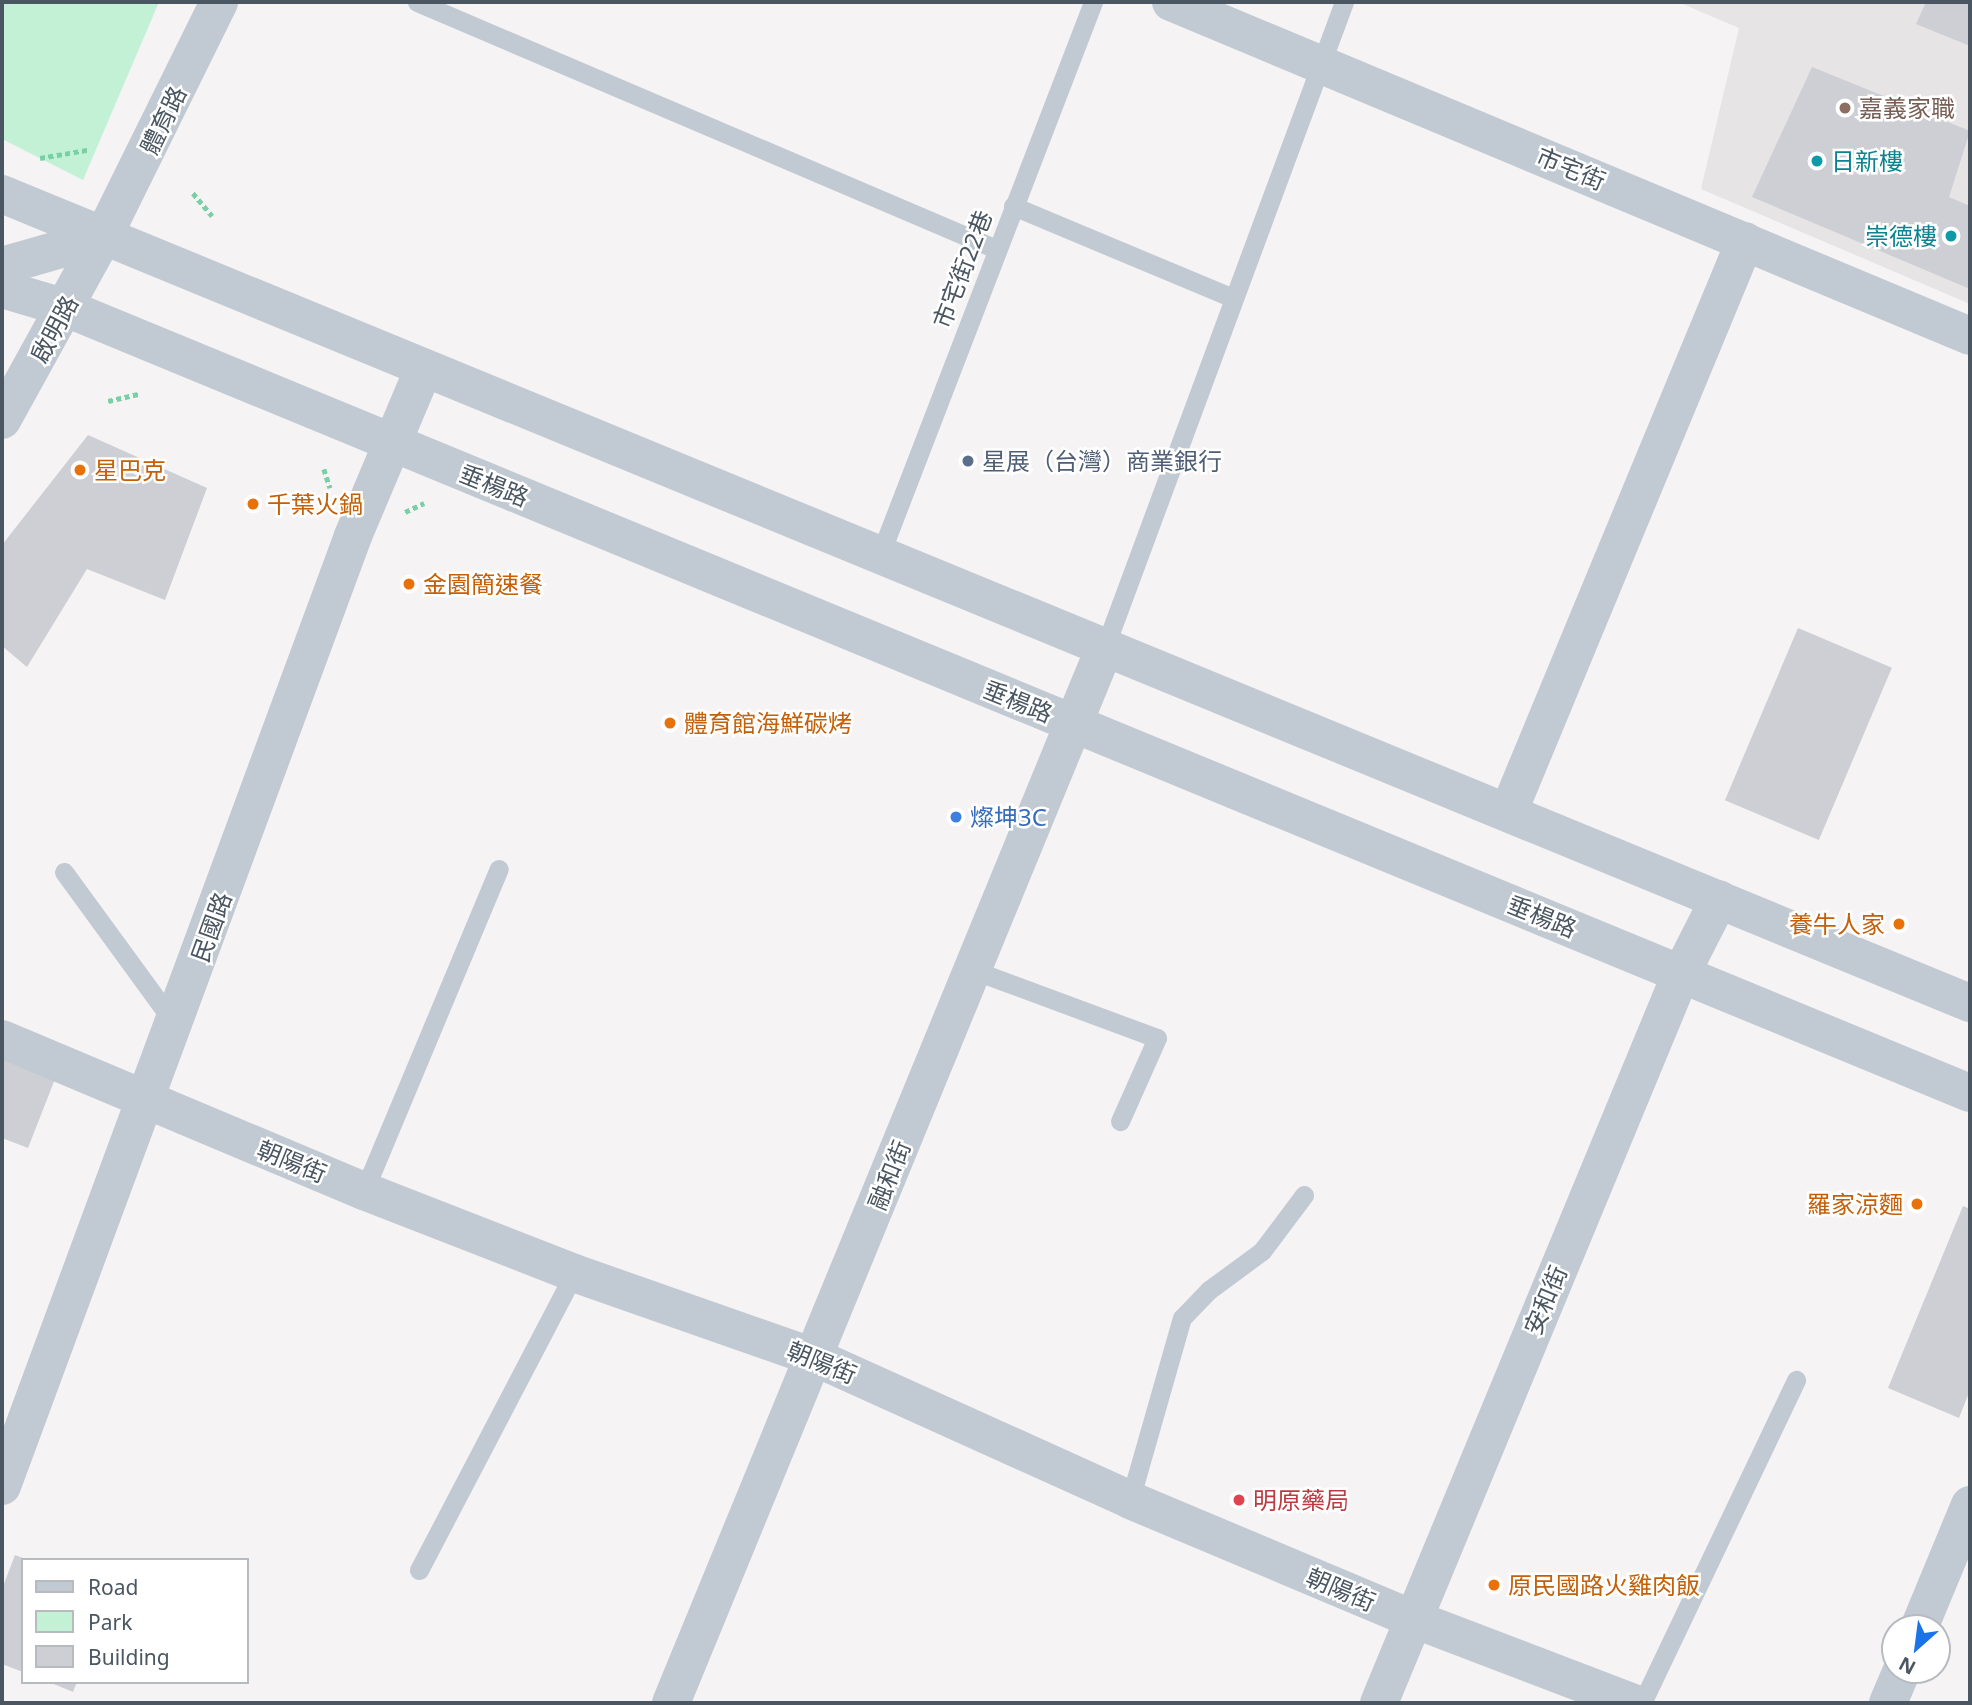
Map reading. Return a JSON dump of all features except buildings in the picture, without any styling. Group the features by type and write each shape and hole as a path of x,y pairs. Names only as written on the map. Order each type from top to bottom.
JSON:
{"street":[{"name":"體育路","path":"103,237 219,2"},
{"name":"市宅街","path":"1171,2 1970,337"},
{"path":"2,194 1970,1003"},
{"path":"2,266 103,237"},
{"name":"啟明路","path":"2,420 103,237"},
{"path":"1508,813 1745,241"},
{"name":"垂楊路","path":"2,289 66,308 1970,1093"},
{"name":"民國路","path":"2,1486 175,1025 353,536 424,368"},
{"name":"融和街","path":"671,1703 1105,648"},
{"name":"安和街","path":"1379,1703 1411,1618 1681,974 1719,900"},
{"name":"朝陽街","path":"2,1039 363,1191 574,1273 814,1357 1130,1500 1411,1618 1634,1703"},
{"path":"1925,1614 1970,1505"},
{"path":"1888,1703 1896,1684"}],"lane":[{"path":"417,2 996,249"},
{"name":"市宅街22巷","path":"880,555 1093,2"},
{"path":"1105,648 1318,63 1344,2"},
{"path":"1013,206 1233,298"},
{"path":"363,1191 499,869"},
{"path":"64,872 175,1025"},
{"path":"973,970 1157,1038 1120,1121"},
{"path":"1130,1500 1182,1318 1209,1290 1262,1251 1304,1195"},
{"path":"419,1570 574,1273"},
{"path":"1642,1703 1796,1380"}],"path":[{"path":"40,158 87,149"},
{"path":"193,193 212,216"},
{"path":"108,401 139,394"},
{"path":"324,469 331,488"}],"shaded area":[{"name":"嘉義家職","path":"1678,2 1970,2 1970,304 1701,189 1739,28"}],"green space":[{"path":"2,2 159,2 83,180 2,139"}],"place":[{"name":"嘉義家職","path":"1845,108"},
{"name":"日新樓","path":"1817,161"},
{"name":"崇德樓","path":"1951,236"},
{"name":"星展（台灣）商業銀行","path":"968,461"},
{"name":"星巴克","path":"80,470"},
{"name":"千葉火鍋","path":"253,504"},
{"name":"金園簡速餐","path":"409,584"},
{"name":"體育館海鮮碳烤","path":"670,723"},
{"name":"燦坤3C","path":"956,817"},
{"name":"養牛人家","path":"1899,924"},
{"name":"羅家涼麵","path":"1917,1204"},
{"name":"明原藥局","path":"1239,1500"},
{"name":"原民國路火雞肉飯","path":"1494,1585"}]}
